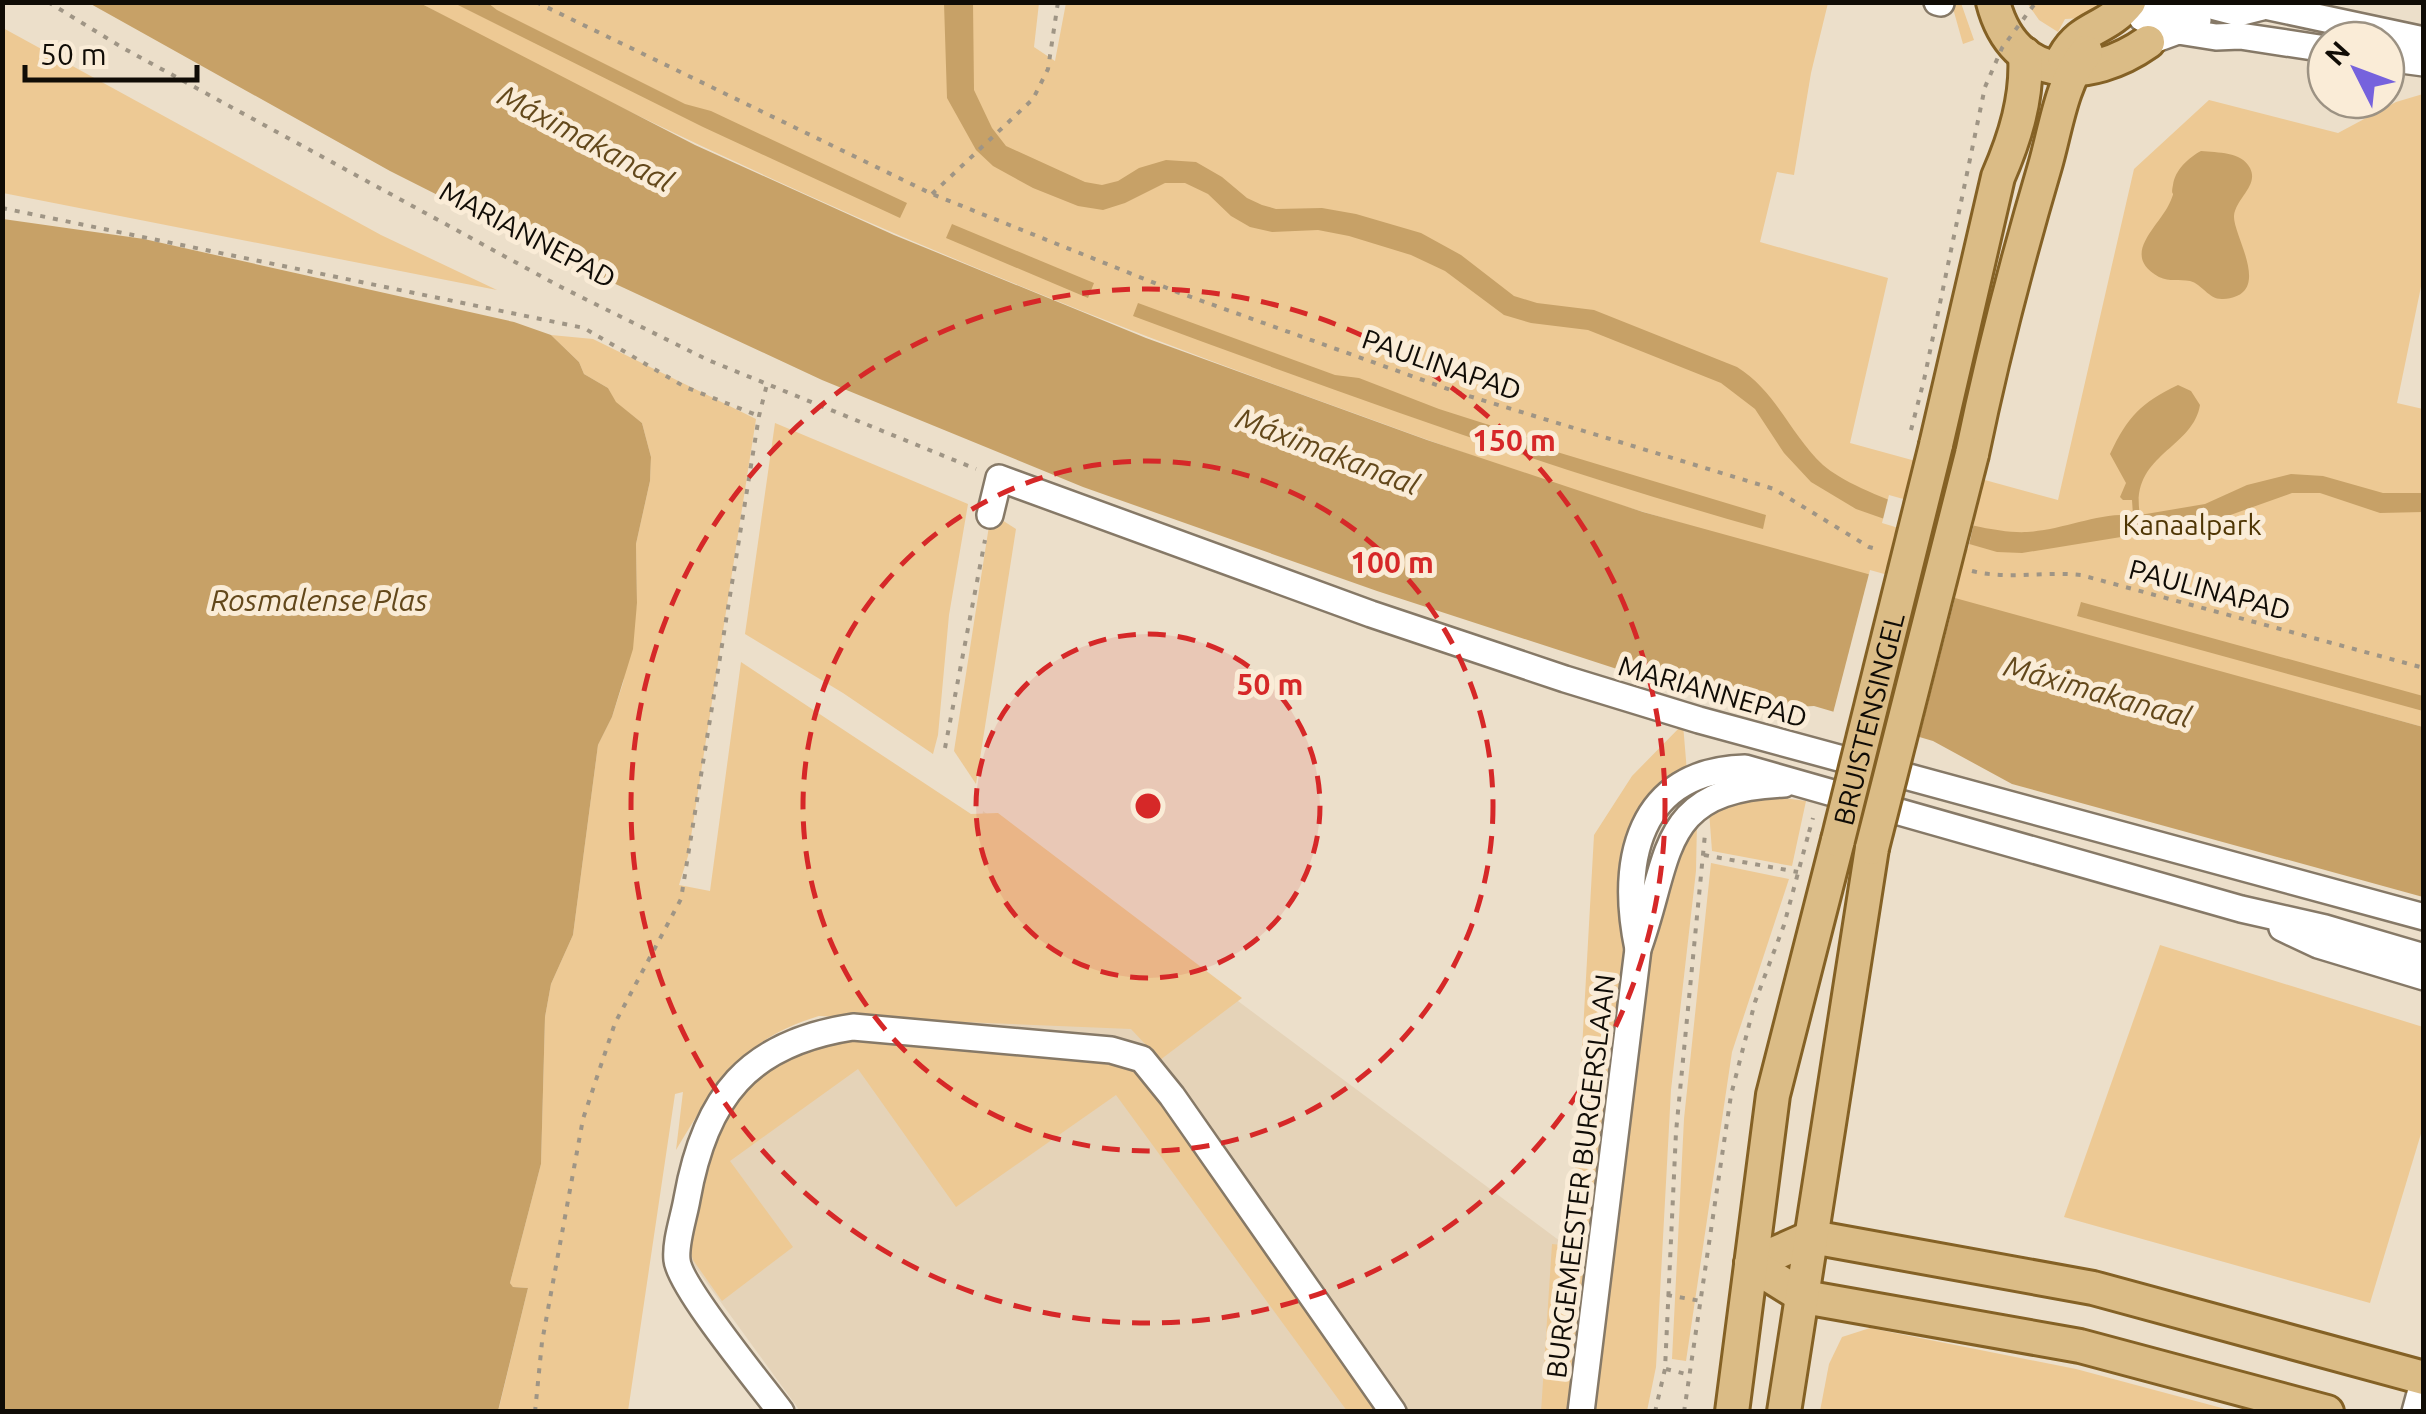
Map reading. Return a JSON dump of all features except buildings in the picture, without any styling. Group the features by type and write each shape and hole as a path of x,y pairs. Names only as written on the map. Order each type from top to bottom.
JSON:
{"main road":[{"path":"1975,2 1986,35 2002,58 2018,69 2076,62"},
{"path":"1993,2 2018,69"},
{"path":"2014,2 2029,31 2076,62"},
{"path":"2076,62 2078,36 2111,22 2143,16"},
{"name":"BRUISTENSINGEL","path":"1784,1412 1872,848 1972,454 1996,340 2038,191 2032,172 2076,62"},
{"name":"BRUISTENSINGEL","path":"1732,1412 1772,1095 1823,836 1922,442 1998,176 2000,139 2018,69"},
{"path":"1750,1264 1812,1238 2093,1288 2424,1379"},
{"path":"1750,1264 1804,1297 2080,1346 2327,1412"}],"street":[{"path":"2196,2 2238,13 2255,4 2424,40"},
{"path":"2143,16 2189,18 2240,36 2306,46"},
{"path":"990,515 999,478"},
{"name":"MARIANNEPAD","path":"999,478 1371,614 1565,679 1699,720 2424,917"},
{"name":"BURGEMEESTER BURGERSLAAN","path":"1582,1412 1638,949 1631,915 1634,854 1646,822 1666,796 1696,777 1731,768 1758,769 2241,909"},
{"path":"2241,909 2325,928 2424,958"},
{"path":"2241,909 2318,945 2424,977"},
{"path":"781,1412 688,1287 676,1260 690,1180 704,1134 735,1082 793,1041 853,1028 1111,1050 1142,1059 1393,1412"},
{"path":"2415,1412 2424,1379"}],"path":[{"name":"MARIANNEPAD","path":"48,2 123,48 559,286 708,360 999,478"},
{"name":"PAULINAPAD","path":"536,2 932,194 1177,292 1459,393 1774,489 1869,547 1887,551"},
{"path":"932,194 1033,99 1048,69 1058,2"},
{"path":"1922,442 1924,380 1985,87 2002,48 2036,2"},
{"path":"2,208 584,328 686,387 759,416"},
{"path":"536,1412 542,1342 583,1118 615,1022 682,899 767,384"},
{"path":"945,748 990,515"},
{"name":"PAULINAPAD","path":"1960,569 1997,578 2081,574 2424,668"},
{"name":"BRUISTENSINGEL","path":"1814,814 1823,836"},
{"path":"1684,1412 1742,1044 1768,962 1784,926 1798,872 1823,836"},
{"path":"1655,1412 1665,1369 1676,1132 1704,856 1798,872"},
{"path":"1667,1295 1702,1300"},
{"path":"1665,1369 1690,1375"}],"shaded area":[{"path":"983,811 1572,1250 1555,1412 800,1411 685,1253 703,1168 961,990"}],"green space":[{"name":"Kanaalpark","path":"420,3 1039,3 1034,47 1055,61 1066,3 1828,3 1811,73 1794,175 1777,172 1760,242 1888,278 1850,443 2058,500 2134,169 2209,100 2338,133 2362,120 2406,120 2406,99 2423,94 2423,277 2397,403 2423,409 2423,727 1647,513 1395,428 1197,356 970,265 747,167"},
{"path":"1947,3 1961,3 1974,40 1963,44 1954,12"},
{"path":"2027,3 2111,3 2084,18 2065,19 2058,32 2039,20"},
{"path":"3,28 381,235 497,290 3,193"},
{"path":"551,335 593,339 756,419 688,856 679,885 710,891 741,662 971,814 998,813 1242,998 1160,1060 1131,1029 819,1016 769,1037 750,1051 718,1085 676,1150 683,1092 675,1094 628,1411 498,1412 528,1288 513,1287 510,1283 541,1164 545,1017 551,984 573,935 598,745 623,683 637,603 636,544 650,481 651,457 642,423 615,402 608,388 584,374 579,362"},
{"path":"775,423 968,504 949,615 933,754 745,634"},
{"path":"991,513 1016,529 976,784 954,751"},
{"path":"1683,724 1687,772 1624,885 1625,975 1573,1411 1541,1412 1552,1244 1571,1246 1594,835 1632,776"},
{"path":"1754,794 1806,801 1792,866 1712,851 1709,811"},
{"path":"1697,821 1696,871 1671,1090 1656,1367 1647,1411 1594,1412 1641,1010 1665,868"},
{"path":"1711,863 1789,879 1732,1052 1686,1361 1672,1359 1684,1119"},
{"path":"2160,945 2423,1027 2423,1127 2370,1303 2064,1217"},
{"path":"852,1039 1130,1064 1143,1072 1378,1411 1347,1411 1116,1095 956,1207 858,1069 730,1161 793,1247 722,1301 693,1260 687,1240 690,1212 723,1118 758,1075 800,1047"},
{"path":"1870,1328 2076,1369 2233,1411 1820,1411 1829,1364 1842,1337"}],"water":[{"name":"Máximakanaal","path":"89,3 420,3 695,145 894,235 1146,338 1427,440 1643,512 2423,727 2423,897 2012,784 1933,741 1814,706 1743,710 1377,591 1083,487 822,380 594,274 390,171"},
{"path":"454,3 488,3 685,104 711,111 907,203 900,218 703,127"},
{"path":"944,3 973,3 974,90 992,128 1006,146 1085,182 1102,185 1166,160 1196,162 1262,205 1276,209 1322,208 1421,233 1461,255 1514,296 1594,310 1737,367 1773,400 1823,465 1891,501 1951,520 2006,531 2027,532 2133,515 2132,500 2120,497 2126,483 2110,454 2137,412 2178,385 2191,391 2200,405 2186,432 2152,465 2144,479 2139,495 2140,515 2205,504 2247,485 2291,474 2323,476 2383,493 2423,493 2423,512 2380,513 2320,493 2292,493 2180,533 2121,537 2022,553 1997,552 1893,522 1856,509 1811,482 1784,453 1755,409 1721,383 1588,330 1531,323 1504,315 1445,271 1411,255 1318,230 1272,232 1250,227 1231,216 1208,194 1185,183 1165,183 1103,210 1078,206 1033,188 993,166 976,150 947,98"},
{"path":"2201,151 2241,158 2252,174 2234,216 2248,264 2247,288 2223,299 2190,281 2159,277 2142,259 2146,240 2173,195 2176,174"},
{"name":"Rosmalense Plas","path":"3,219 144,239 514,322 551,335 579,362 584,374 608,388 616,402 642,423 651,457 650,481 636,544 633,649 612,717 598,745 573,935 551,984 545,1017 541,1164 510,1283 513,1287 528,1288 498,1411 3,1411"},
{"path":"952,224 1094,283 1088,298 946,238"},
{"path":"1138,303 1335,375 1359,378 1542,442 1557,452 1766,515 1763,529 1524,456 1289,373 1133,316"},
{"path":"2081,602 2423,696 2423,711 2077,616"}],"pier":[{"path":"1889,495 1975,519 1968,549 1882,523"},
{"path":"1870,570 1956,594 1918,742 1832,717"}]}
